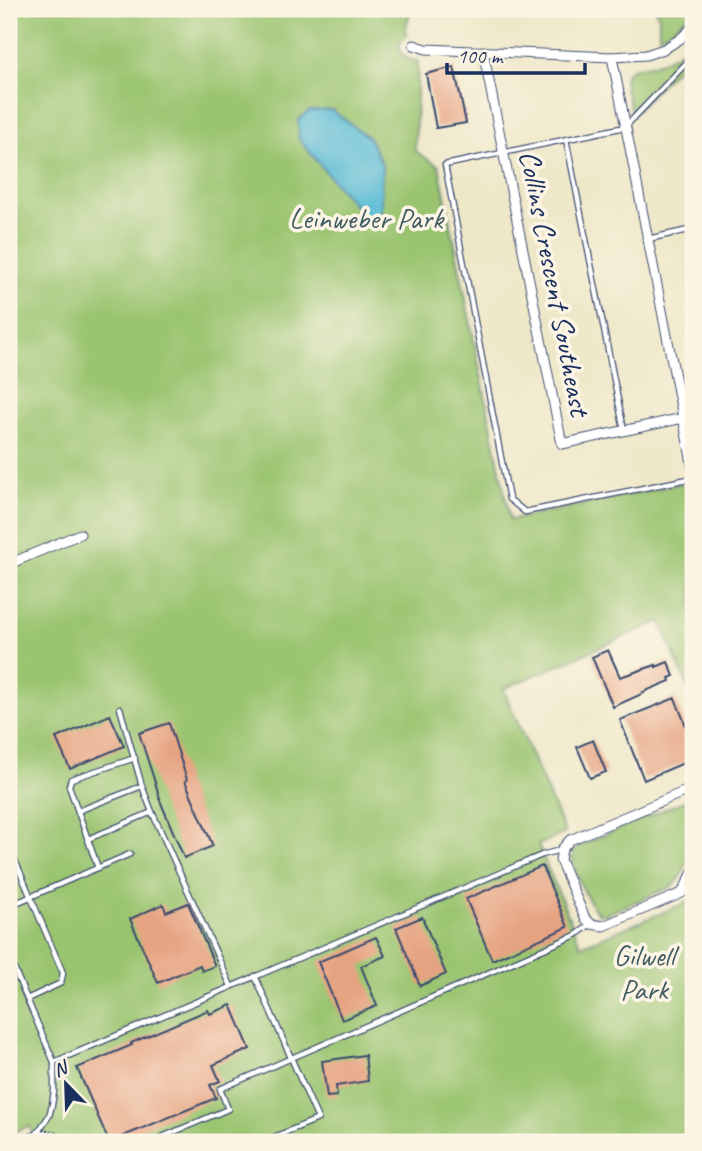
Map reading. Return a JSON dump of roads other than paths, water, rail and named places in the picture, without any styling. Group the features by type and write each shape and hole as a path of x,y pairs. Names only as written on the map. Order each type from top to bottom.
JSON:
{"street":[{"path":"414,45 426,49 612,57 646,55 664,49 693,27"},
{"name":"Collins Crescent Southeast","path":"483,51 562,444 684,418"},
{"path":"612,57 693,468"},
{"path":"9,564 80,534"},
{"path":"693,788 569,840 562,849 559,860 585,918 592,924 603,926 682,893 693,872"}],"lane":[{"path":"693,57 625,127 445,165 509,499 525,512 693,478"},
{"path":"566,139 624,431"},
{"path":"648,239 693,229"},
{"path":"120,708 152,812 231,986"},
{"path":"98,868 69,786 71,779 135,758"},
{"path":"78,811 142,786"},
{"path":"88,839 152,812"},
{"path":"9,846 63,973 61,983 27,999"},
{"path":"54,1062 542,855 562,849"},
{"path":"9,906 130,854"},
{"path":"156,1142 228,1109 220,1089 576,935 592,924"},
{"path":"9,957 54,1062 52,1105 49,1116 37,1133"},
{"path":"255,976 318,1119 262,1142"},
{"path":"15,1142 37,1133 55,1135 67,1142"}],"water":[{"path":"332,110 369,138 382,164 381,213 367,219 299,139 298,120 309,111"}],"park label":[{"name":"Leinweber Park","path":"366,218"},
{"name":"Gilwell Park","path":"644,972"}]}
